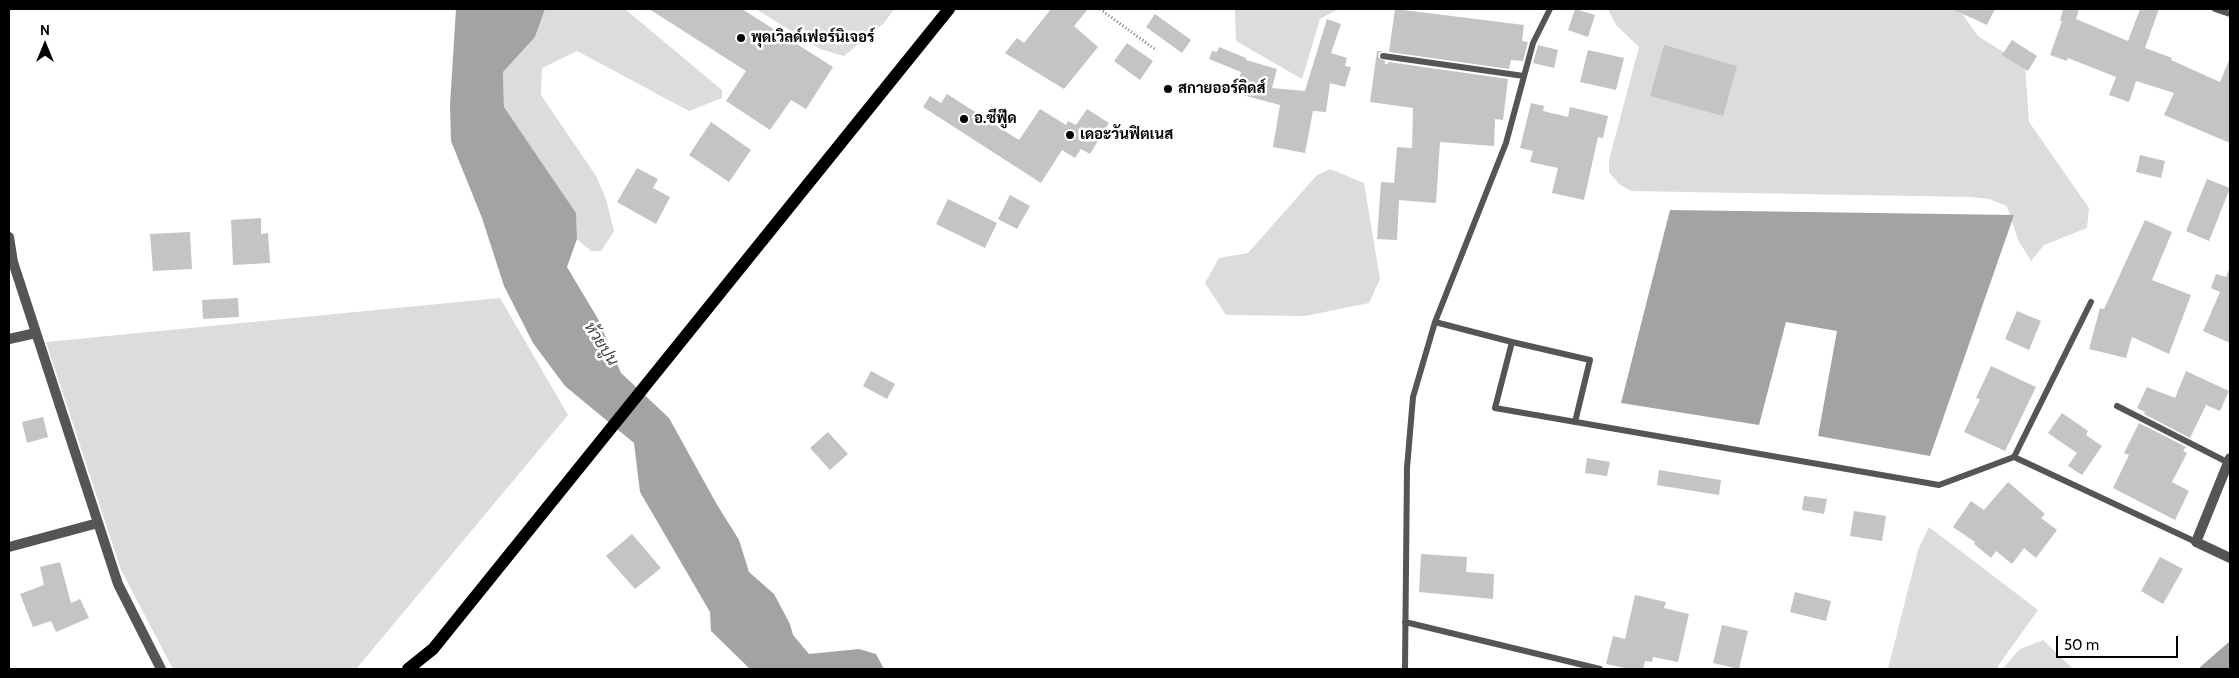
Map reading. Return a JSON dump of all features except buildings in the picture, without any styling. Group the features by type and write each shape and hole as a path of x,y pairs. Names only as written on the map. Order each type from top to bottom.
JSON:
{"main road":[{"path":"423,669 433,649 949,9"},
{"path":"408,669 433,649"}],"street":[{"path":"9,237 13,262 118,584 161,669"},
{"path":"9,339 36,333"},
{"path":"2229,460 2196,542 2230,558"},
{"path":"9,547 98,523"}],"lane":[{"path":"1405,669 1407,468 1413,397 1435,322 1506,143 1533,43 1550,9"},
{"path":"2215,9 2230,14"},
{"path":"1383,56 1524,76"},
{"path":"1512,342 1495,408 1939,486 2014,457 2090,302"},
{"path":"1435,322 1590,360 1575,422"},
{"path":"2117,406 2229,460"},
{"path":"2014,457 2196,542"},
{"path":"1405,622 1600,669"}],"path":[{"path":"1100,9 1156,50"}],"shaded area":[{"path":"545,9 625,9 722,90 722,98 689,111 577,51 542,68 541,95 596,176 606,199 614,231 601,251 591,251 577,239 576,213 504,107 503,72 535,37"},
{"path":"756,9 894,9 884,23 844,56 820,49"},
{"path":"1235,9 1338,9 1320,19 1302,79 1236,41"},
{"path":"1608,9 1952,9 1961,12 1978,36 2025,66 2029,122 2089,208 2087,228 2044,245 2031,261 2018,240 2007,206 1989,199 1971,197 1631,191 1619,184 1609,172 1609,160 1639,47 1616,25"},
{"path":"1330,169 1364,183 1380,279 1369,303 1305,316 1226,315 1205,283 1219,258 1248,253 1317,175"},
{"path":"500,298 568,415 356,669 173,669 121,570 46,342"},
{"path":"1929,527 2038,610 1998,666 1998,669 1888,669 1918,550"},
{"path":"2043,640 2073,669 2002,669 2020,649"}],"water":[{"name":"ห้วยปูน","path":"456,9 545,9 535,37 503,72 504,107 576,213 577,239 567,267 598,319 621,373 669,418 716,503 739,540 749,572 774,594 790,624 793,635 809,654 859,649 876,654 884,669 750,669 711,631 710,612 640,492 634,443 565,386 533,343 504,286 482,218 451,141 450,105"},
{"path":"1670,210 2014,215 1930,456 1818,436 1837,331 1786,322 1759,425 1621,403"},
{"path":"2230,641 2230,669 2198,669"}],"place":[{"name":"พุดเวิลด์เฟอร์นิเจอร์","path":"741,38"},
{"name":"สกายออร์คิดส์","path":"1168,89"},
{"name":"อ.ซีฟู๊ด","path":"964,119"},
{"name":"เดอะวันฟิตเนส","path":"1070,135"}]}
